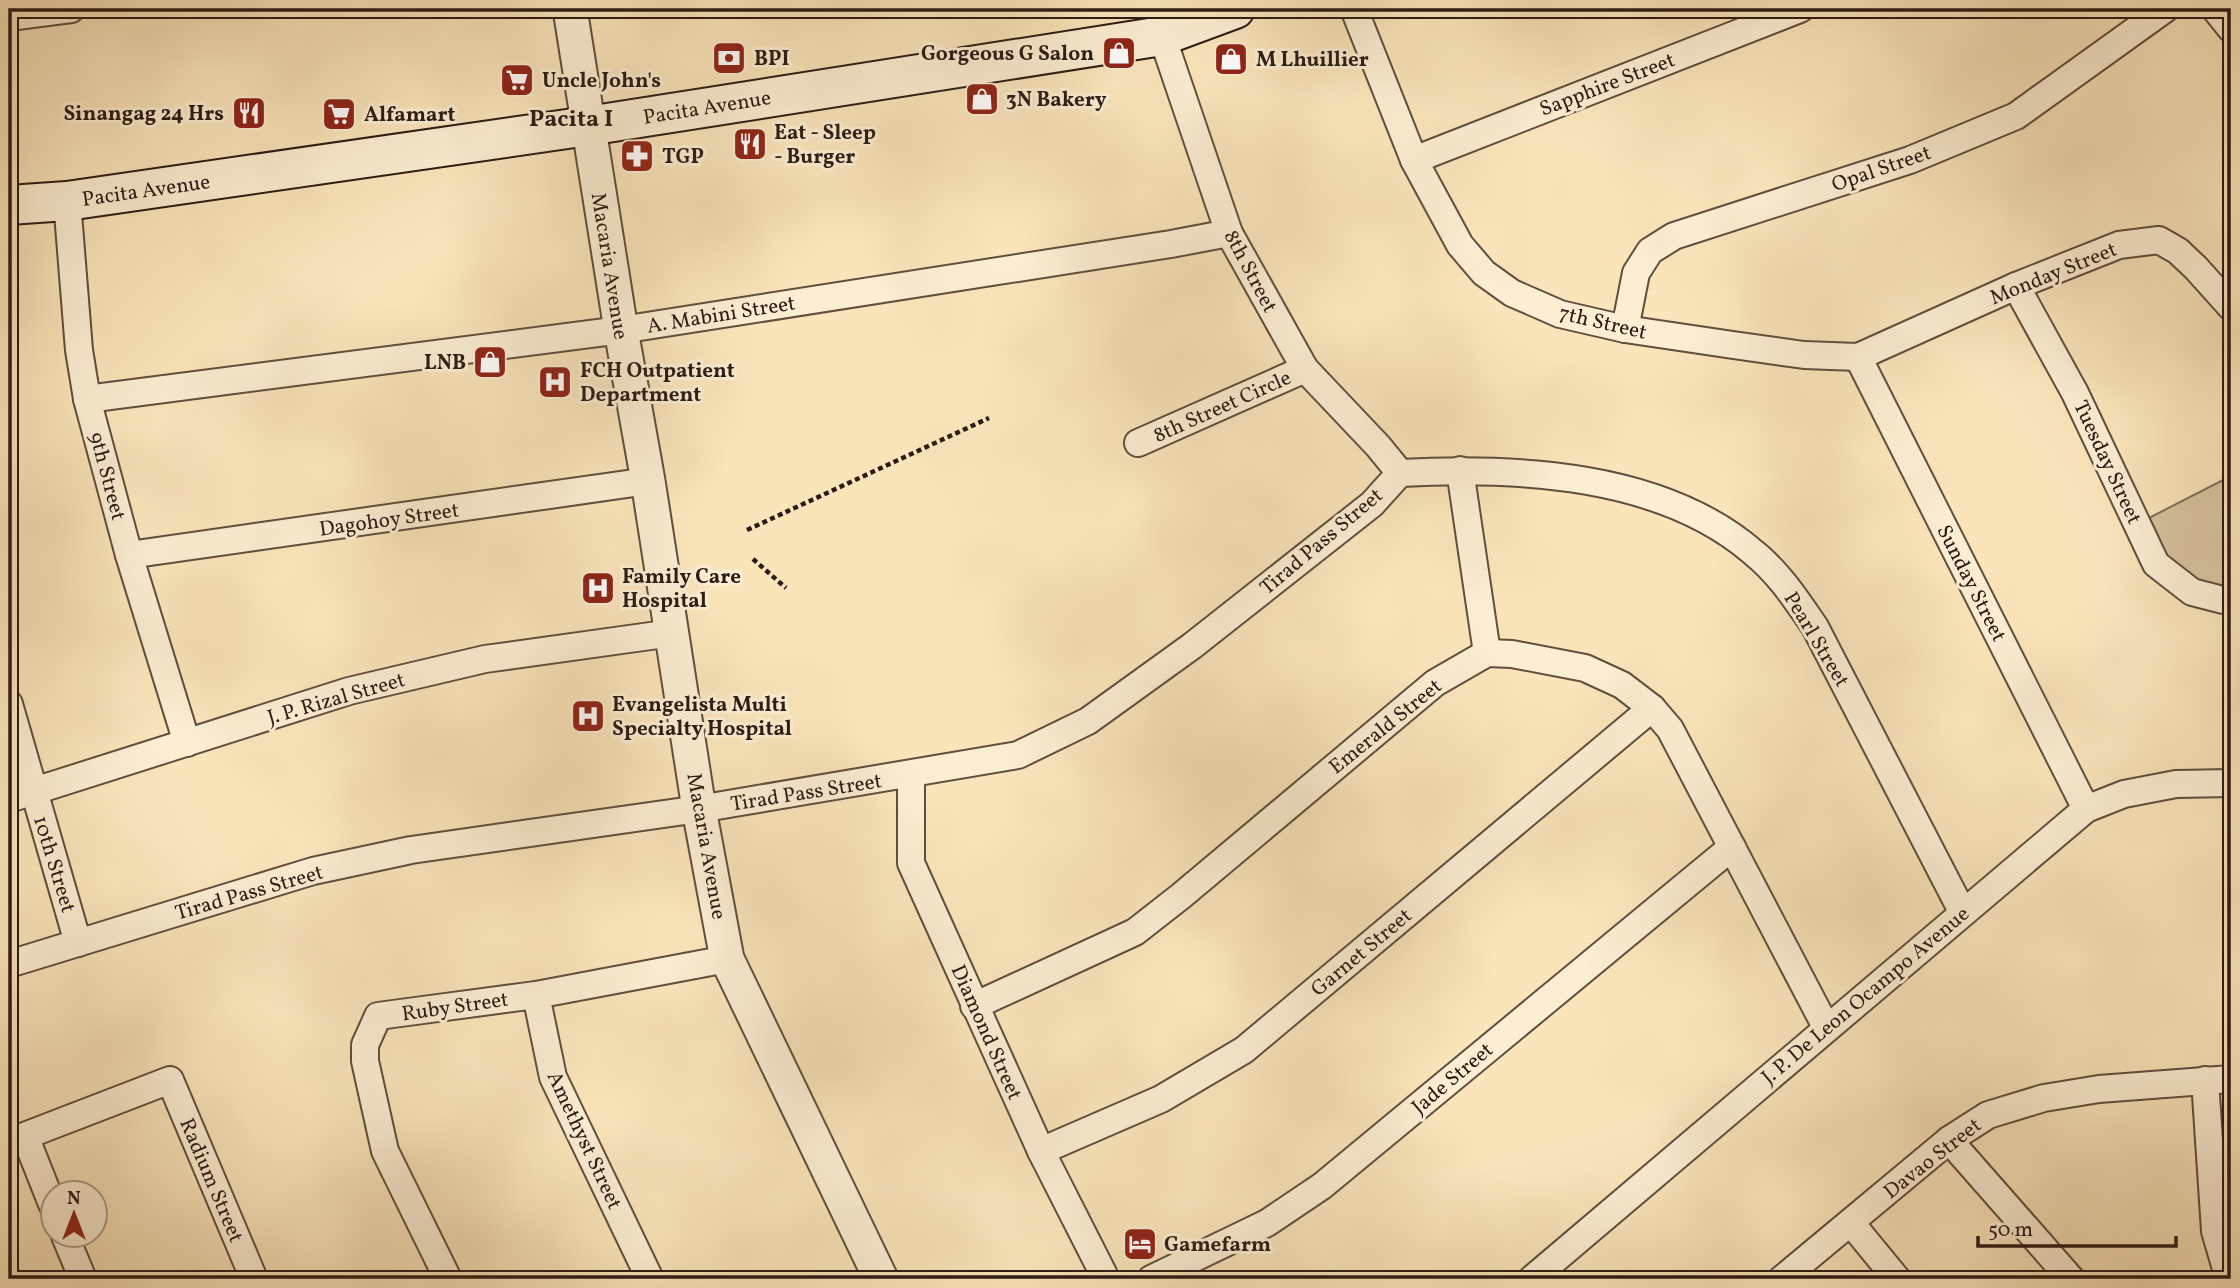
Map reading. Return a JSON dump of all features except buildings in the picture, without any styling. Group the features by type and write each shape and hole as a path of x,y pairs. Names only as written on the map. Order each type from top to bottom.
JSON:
{"main road":[{"name":"Pacita Avenue","path":"9,205 67,201 588,126 1162,36 1235,9"}],"street":[{"path":"9,17 71,9"},
{"name":"Macaria Avenue","path":"570,9 699,809 727,959 881,1279"},
{"name":"7th Street","path":"1354,9 1414,160 1460,245 1484,273 1513,293 1560,314 1625,329 1804,355 1858,357"},
{"name":"Sapphire Street","path":"1414,160 1800,9"},
{"name":"Opal Street","path":"1625,329 1636,273 1650,251 1674,236 1910,160 2016,116 2165,9"},
{"path":"2215,9 2231,29"},
{"name":"8th Street","path":"1162,36 1229,233 1305,369 1400,473"},
{"name":"9th Street","path":"67,201 79,350 87,399 129,555 187,743"},
{"name":"A. Mabini Street","path":"87,399 621,330 1229,233"},
{"name":"Monday Street","path":"1858,357 2016,285 2119,245 2160,240 2178,251 2231,307"},
{"name":"Tuesday Street","path":"2016,285 2075,393 2156,564 2192,592 2231,600"},
{"name":"Sunday Street","path":"1858,357 2086,809"},
{"name":"8th Street Circle","path":"1139,443 1305,369"},
{"path":"1460,470 1487,653 1513,654 1585,668 1622,685 1652,708 1670,729 1826,1027"},
{"name":"Pearl Street","path":"1400,473 1460,470 1564,476 1656,498 1705,518 1755,553 1785,584 1815,627 1963,913"},
{"name":"Tirad Pass Street","path":"9,964 313,871 411,850 699,809 1017,755 1088,722 1192,646 1361,512 1400,473"},
{"name":"Dagohoy Street","path":"129,555 648,481"},
{"name":"J. P. Rizal Street","path":"21,796 349,691 485,659 672,633"},
{"name":"Emerald Street","path":"975,1006 1135,932 1435,683 1487,653"},
{"name":"10th Street","path":"9,704 21,796 78,943"},
{"name":"Garnet Street","path":"1041,1151 1161,1099 1244,1051 1652,708"},
{"name":"Diamond Street","path":"911,774 911,863 1041,1151 1106,1279"},
{"name":"J. P. De Leon Ocampo Avenue","path":"1532,1279 2086,809 2124,794 2176,784 2231,783"},
{"name":"Jade Street","path":"1151,1279 1267,1223 1322,1186 1732,847"},
{"name":"Ruby Street","path":"448,1279 385,1151 365,1060 365,1045 378,1016 536,995 727,959"},
{"name":"Amethyst Street","path":"536,995 553,1077 650,1279"},
{"name":"Radium Street","path":"17,1139 170,1080 254,1279"},
{"path":"2218,1080 2215,1231 2229,1279"},
{"name":"Davao Street","path":"1782,1279 1949,1140 1988,1115 2044,1098 2099,1089 2218,1080"},
{"path":"17,1139 39,1180"},
{"path":"1949,1140 2071,1279"},
{"path":"1851,1223 1897,1279"},
{"path":"71,1250 83,1279"}],"path":[{"path":"747,530 989,418"},
{"path":"753,559 786,588"}],"shaded area":[{"path":"2231,476 2231,600 2192,592 2141,522"}],"place":[{"name":"Gorgeous G Salon","path":"1119,53"},
{"name":"BPI","path":"729,58"},
{"name":"M Lhuillier","path":"1231,59"},
{"name":"Uncle John's","path":"517,80"},
{"name":"3N Bakery","path":"982,99"},
{"name":"Sinangag 24 Hrs","path":"249,113"},
{"name":"Alfamart","path":"339,114"},
{"name":"Eat - Sleep - Burger","path":"750,144"},
{"name":"TGP","path":"637,156"},
{"name":"LNB","path":"490,362"},
{"name":"FCH Outpatient Department","path":"555,382"},
{"name":"Family Care Hospital","path":"598,588"},
{"name":"Evangelista Multi Specialty Hospital","path":"588,716"},
{"name":"Gamefarm","path":"1140,1244"}],"district":[{"name":"Pacita I","path":"571,118"}]}
